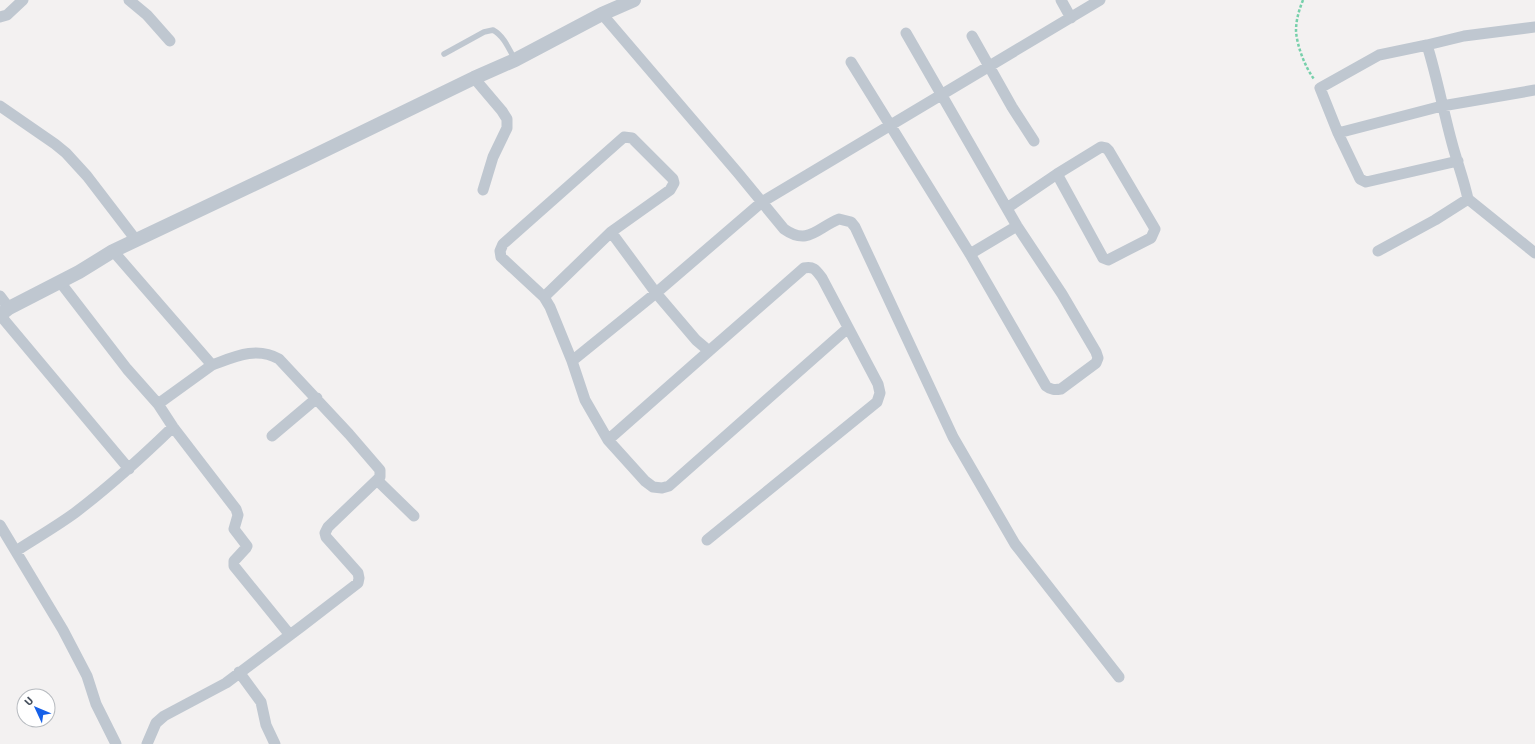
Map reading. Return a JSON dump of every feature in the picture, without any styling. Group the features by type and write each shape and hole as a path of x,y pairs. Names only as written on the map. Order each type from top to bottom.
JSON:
{"street":[{"path":"0,17 7,15 23,0"},
{"path":"130,0 147,15 170,41"},
{"path":"3,313 113,251 312,157 474,78 515,60 602,14 634,0"},
{"path":"1061,0 1071,18"},
{"path":"572,361 656,293 762,202 1100,0"},
{"path":"602,14 784,229 794,236 802,237 810,235 839,219 851,222 855,227 953,437 1015,544 1119,677"},
{"path":"1458,161 1366,182 1360,179 1338,133 1320,88 1379,56 1464,36 1535,27"},
{"path":"851,62 970,254 1046,386 1050,390 1061,389 1096,363 1098,358 1062,294 1017,226 906,33"},
{"path":"972,36 1012,107 1034,142"},
{"path":"1427,45 1436,73 1442,106 1468,199 1535,253"},
{"path":"474,78 502,111 506,119 507,128 493,157 483,190"},
{"path":"1338,133 1442,106 1535,90"},
{"path":"0,106 66,153 87,176 136,240"},
{"path":"544,297 611,232 670,190 674,183 673,179 637,141 624,137 503,244 500,252 501,257 544,297 550,307 572,361 585,400 608,440 649,484 653,487 662,488 669,486 848,328"},
{"path":"1007,208 1057,174 1101,147 1106,148 1155,229 1151,238 1108,260 1103,258 1057,174"},
{"path":"1378,252 1435,220 1468,199"},
{"path":"970,254 1017,226"},
{"path":"611,232 656,293 696,340 709,351"},
{"path":"113,251 212,365"},
{"path":"608,440 804,268 810,267 816,269 878,384 880,393 877,402 707,540"},
{"path":"60,282 128,369 158,404 173,427 238,512 234,529 247,546 234,561 234,566 290,636"},
{"path":"0,296 3,313 129,469"},
{"path":"147,744 156,723 164,716 174,709 213,690 290,636 358,583 358,573 326,537 326,532 328,527 380,477 380,470 316,398 278,358 270,354 252,352 212,365 158,404"},
{"path":"272,436 316,398"},
{"path":"16,551 75,513 129,469 173,427"},
{"path":"377,480 414,516"},
{"path":"0,525 54,612 87,676 96,704 116,744"},
{"path":"239,672 261,702 266,725 274,744"}],"lane":[{"path":"444,54 484,32 493,30 502,37 515,60"}],"path":[{"path":"1303,0 1298,12 1296,31 1302,56 1311,76 1320,88"}]}
